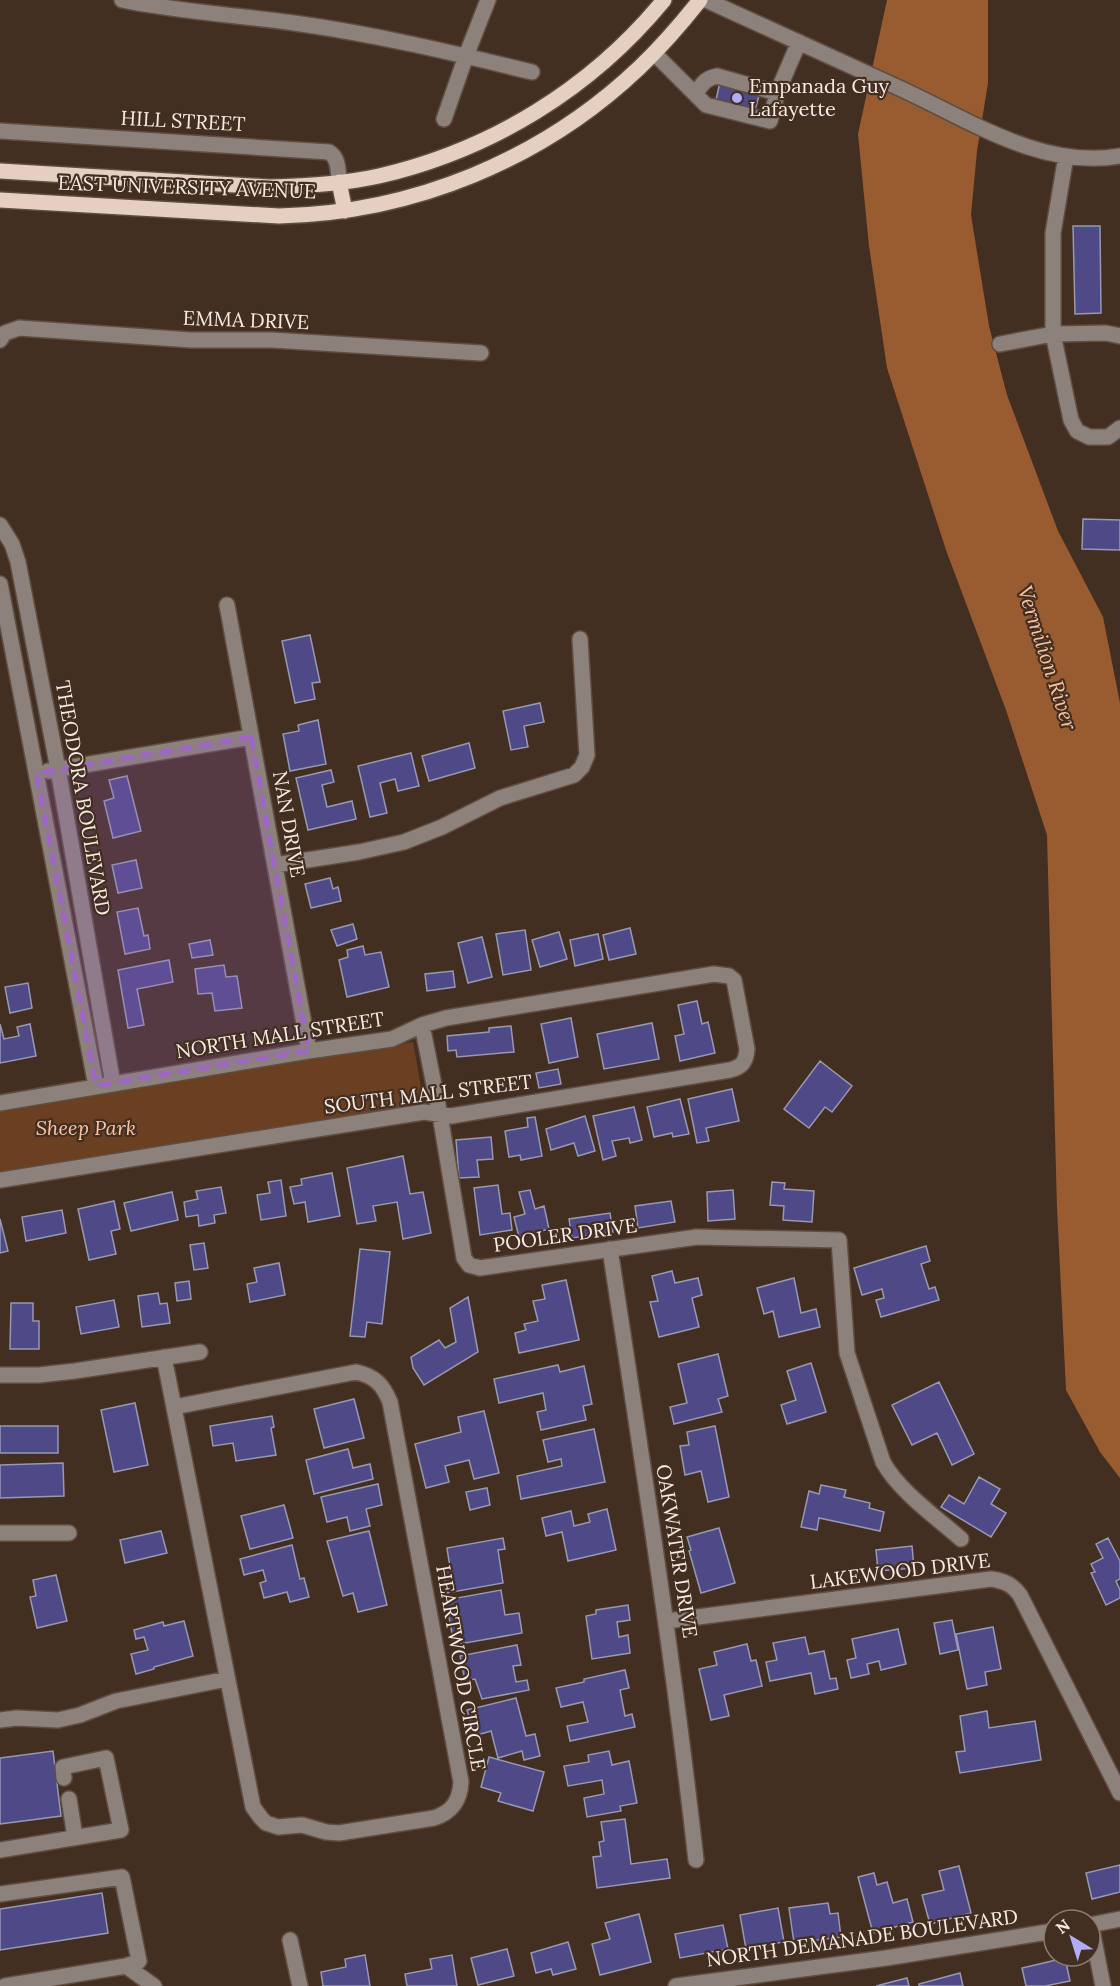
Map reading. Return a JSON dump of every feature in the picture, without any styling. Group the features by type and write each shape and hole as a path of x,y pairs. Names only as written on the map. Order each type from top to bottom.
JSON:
{"main road":[{"name":"EAST UNIVERSITY AVENUE","path":"0,171 270,187 339,182 378,176 427,163 468,148 522,121 606,62 664,0"},
{"name":"EAST UNIVERSITY AVENUE","path":"0,200 279,216 310,216 345,212 393,202 487,171 564,129 602,101 654,53 700,0"},
{"path":"339,182 345,212"}],"street":[{"path":"122,0 296,23 376,37 532,72"},
{"path":"444,119 488,0"},
{"path":"706,0 996,134 1065,156 1084,158 1120,156"},
{"path":"654,53 706,105 770,121 777,93 799,42"},
{"path":"696,93 709,77 717,76 777,93"},
{"name":"HILL STREET","path":"0,131 328,152 334,155 336,160 339,182"},
{"path":"1065,156 1053,233 1053,334 1071,420 1077,431 1089,437 1108,437 1120,428"},
{"name":"EMMA DRIVE","path":"5,335 19,328 191,340 272,340 481,353"},
{"path":"1000,344 1053,334 1106,333 1120,336"},
{"name":"THEODORA BOULEVARD","path":"0,525 12,544 18,562 58,769 112,1084"},
{"name":"THEODORA BOULEVARD","path":"0,584 96,1086"},
{"name":"NAN DRIVE","path":"227,605 309,1051"},
{"path":"275,864 359,852 404,842 442,827 500,798 574,775 582,767 587,755 580,639"},
{"path":"36,773 252,736"},
{"name":"NORTH MALL STREET","path":"0,1103 392,1039 436,1020 714,974 729,976 734,980 742,1020"},
{"name":"SOUTH MALL STREET","path":"0,1180 424,1112 451,1116 737,1068 747,1058 742,1020"},
{"name":"POOLER DRIVE","path":"422,1025 464,1258 469,1265 480,1268 698,1238 839,1240 847,1353 883,1462 893,1478 904,1489 961,1539"},
{"name":"OAKWATER DRIVE","path":"609,1249 667,1622 696,1860"},
{"path":"0,1375 39,1375 75,1371 200,1352"},
{"name":"HEARTWOOD CIRCLE","path":"164,1357 227,1679 256,1813 266,1823 285,1827 302,1825 339,1833 434,1818 447,1812 460,1794 461,1782 390,1402 385,1389 376,1379 356,1372 174,1407"},
{"path":"0,1533 69,1533"},
{"name":"LAKEWOOD DRIVE","path":"667,1622 991,1580 1003,1581 1011,1585 1020,1595 1120,1793"},
{"path":"0,1720 17,1718 58,1720 80,1715 116,1701 227,1679"},
{"path":"0,1850 121,1830 106,1758 63,1767 64,1778"},
{"path":"69,1799 75,1837"},
{"path":"0,1894 122,1877 139,1961 126,1966 5,1986"},
{"path":"1102,1923 1120,1919"},
{"name":"NORTH DEMANADE BOULEVARD","path":"676,1986 886,1958 1042,1933"},
{"path":"290,1940 300,1986"},
{"path":"126,1966 154,1986"},
{"path":"1099,1968 1103,1986"}],"highlighted area":[{"path":"251,737 309,1051 96,1086 36,773"}],"green space":[{"name":"Sheep Park","path":"413,1042 424,1103 0,1174 0,1110"}],"water":[{"name":"Vermilion River","path":"887,0 988,0 988,83 977,151 971,215 989,326 1007,395 1058,531 1103,617 1120,703 1120,1478 1100,1452 1066,1390 1057,1208 1047,835 1006,710 946,550 887,368 869,246 858,134"}],"building":[{"name":"Empanada Guy Lafayette","path":"720,82 760,92 755,110 716,100"},
{"path":"1073,226 1100,226 1101,313 1075,314"},
{"path":"1083,519 1120,520 1120,550 1082,549"},
{"path":"310,635 320,682 312,683 315,699 295,703 282,641"},
{"path":"540,703 544,722 524,726 528,747 511,750 503,711"},
{"path":"318,720 326,764 290,771 283,734 299,731 298,725"},
{"path":"469,743 475,768 429,781 422,756"},
{"path":"411,753 419,786 398,791 395,779 380,783 387,813 370,817 358,766"},
{"path":"331,770 334,782 322,785 327,807 352,801 356,819 308,830 296,778"},
{"path":"127,776 141,831 113,838 104,801 114,798 109,780"},
{"path":"136,860 142,888 118,893 112,865"},
{"path":"330,878 333,889 338,887 341,901 311,908 305,884"},
{"path":"138,908 144,936 148,935 150,949 125,954 117,912"},
{"path":"353,924 357,939 337,946 331,930"},
{"path":"630,928 636,954 609,960 603,935"},
{"path":"525,930 531,970 503,975 496,934"},
{"path":"559,932 567,959 540,967 532,940"},
{"path":"598,934 603,959 575,966 570,940"},
{"path":"482,937 492,977 468,983 458,943"},
{"path":"210,940 213,955 192,958 189,944"},
{"path":"363,946 365,955 381,952 389,987 347,997 339,960 348,957 347,950"},
{"path":"169,960 173,982 137,989 144,1025 128,1028 118,970"},
{"path":"224,965 226,977 237,976 242,1008 215,1011 212,993 198,994 195,969"},
{"path":"453,971 455,987 427,991 425,974"},
{"path":"28,983 32,1008 10,1013 5,987"},
{"path":"697,1001 702,1024 708,1022 715,1053 680,1061 675,1036 684,1034 678,1005"},
{"path":"571,1018 578,1057 549,1063 541,1024"},
{"path":"652,1023 659,1059 604,1069 597,1034"},
{"path":"0,1024 4,1039 19,1036 17,1027 30,1024 36,1056 0,1063"},
{"path":"511,1026 514,1052 457,1057 456,1050 448,1051 447,1036 489,1032 489,1028"},
{"path":"820,1061 852,1086 832,1112 825,1107 809,1128 784,1109"},
{"path":"558,1069 561,1084 539,1088 536,1073"},
{"path":"732,1089 739,1121 706,1128 709,1141 697,1143 688,1099"},
{"path":"680,1099 689,1134 673,1137 672,1133 654,1137 647,1107"},
{"path":"634,1107 642,1140 630,1143 629,1138 612,1141 616,1156 603,1160 593,1116"},
{"path":"585,1116 595,1151 578,1156 574,1143 551,1150 546,1129"},
{"path":"535,1117 542,1156 521,1160 520,1155 509,1157 505,1131 528,1127 527,1118"},
{"path":"491,1137 493,1159 477,1160 479,1177 459,1178 456,1140"},
{"path":"403,1156 410,1194 423,1192 431,1233 403,1239 397,1202 373,1206 376,1221 357,1224 347,1168"},
{"path":"332,1173 340,1216 308,1222 305,1202 294,1204 290,1187 302,1185 301,1179"},
{"path":"281,1180 286,1216 261,1220 257,1195 270,1193 268,1182"},
{"path":"772,1182 785,1183 784,1189 814,1191 812,1222 783,1220 784,1206 770,1205"},
{"path":"498,1185 502,1214 510,1213 512,1230 480,1235 474,1188"},
{"path":"221,1187 226,1213 214,1215 215,1223 199,1226 198,1215 186,1217 184,1202 198,1199 196,1191"},
{"path":"530,1190 535,1209 544,1206 549,1229 519,1237 514,1217 525,1214 519,1192"},
{"path":"733,1190 735,1219 708,1221 707,1192"},
{"path":"172,1192 178,1220 131,1231 124,1203"},
{"path":"114,1201 120,1229 111,1231 116,1254 89,1260 78,1209"},
{"path":"671,1201 675,1222 638,1228 635,1206"},
{"path":"62,1210 66,1233 26,1241 22,1217"},
{"path":"610,1213 613,1232 572,1238 569,1219"},
{"path":"0,1219 8,1251 0,1253"},
{"path":"204,1243 208,1268 194,1270 190,1245"},
{"path":"926,1246 930,1261 921,1264 929,1289 935,1287 939,1300 881,1317 876,1300 884,1298 882,1289 862,1295 854,1268"},
{"path":"360,1249 390,1252 382,1324 367,1322 365,1337 350,1336"},
{"path":"279,1263 285,1295 250,1302 247,1284 257,1282 254,1268"},
{"path":"672,1271 675,1283 698,1278 702,1295 692,1298 699,1327 659,1337 650,1302 658,1301 652,1276"},
{"path":"794,1278 801,1313 816,1309 820,1327 779,1337 773,1311 764,1314 757,1288"},
{"path":"566,1280 579,1340 519,1353 515,1333 526,1330 524,1324 538,1321 533,1301 545,1299 542,1285"},
{"path":"189,1281 191,1299 177,1301 175,1283"},
{"path":"158,1293 160,1304 167,1303 170,1323 142,1327 138,1296"},
{"path":"468,1297 478,1352 424,1385 413,1368 411,1357 439,1340 445,1348 456,1342 450,1308"},
{"path":"114,1300 119,1327 81,1334 76,1307"},
{"path":"11,1303 33,1303 33,1321 39,1321 39,1349 10,1349"},
{"path":"718,1354 728,1396 718,1399 722,1412 674,1424 670,1407 687,1403 678,1364"},
{"path":"811,1363 826,1412 787,1424 781,1405 796,1400 787,1371"},
{"path":"558,1365 560,1372 584,1366 592,1404 583,1406 586,1420 541,1430 537,1412 546,1410 543,1393 499,1403 494,1379"},
{"path":"939,1382 974,1454 952,1465 937,1433 912,1445 892,1405"},
{"path":"354,1399 364,1438 324,1448 314,1409"},
{"path":"135,1403 148,1465 114,1472 101,1410"},
{"path":"484,1411 499,1473 474,1479 469,1460 445,1466 449,1482 426,1488 415,1444 461,1432 458,1417"},
{"path":"272,1416 274,1427 271,1428 276,1455 236,1461 233,1443 213,1446 210,1426"},
{"path":"0,1426 58,1426 58,1453 0,1453"},
{"path":"715,1426 729,1497 708,1502 701,1471 685,1475 680,1446 689,1445 687,1432"},
{"path":"594,1429 605,1482 521,1499 517,1476 562,1466 561,1459 548,1462 543,1440"},
{"path":"348,1449 353,1468 370,1464 373,1479 314,1494 306,1460"},
{"path":"63,1463 64,1496 0,1498 0,1465"},
{"path":"979,1477 1000,1489 991,1504 1006,1513 991,1537 941,1507 949,1495 964,1504"},
{"path":"378,1484 382,1505 366,1509 370,1526 350,1531 347,1517 327,1522 321,1497"},
{"path":"821,1485 846,1490 844,1497 870,1503 869,1508 884,1512 880,1531 819,1518 817,1530 801,1527 809,1491 819,1494"},
{"path":"487,1488 490,1505 470,1510 466,1492"},
{"path":"284,1505 293,1538 250,1549 241,1516"},
{"path":"607,1509 616,1550 568,1561 562,1532 546,1536 542,1518 571,1511 574,1526 590,1522 588,1514"},
{"path":"719,1528 735,1583 701,1593 687,1537"},
{"path":"161,1531 167,1553 125,1563 120,1540"},
{"path":"369,1531 387,1605 358,1612 353,1593 343,1596 327,1541"},
{"path":"503,1538 505,1549 498,1550 503,1583 447,1593 443,1569 450,1568 447,1548"},
{"path":"1108,1538 1120,1561 1120,1579 1116,1581 1120,1590 1120,1598 1106,1605 1091,1573 1095,1572 1091,1564 1103,1558 1096,1544"},
{"path":"292,1545 300,1579 304,1578 309,1597 290,1602 287,1592 264,1598 260,1583 266,1581 263,1570 244,1575 240,1559"},
{"path":"912,1546 914,1568 878,1571 876,1550"},
{"path":"56,1575 67,1621 37,1628 30,1597 36,1596 33,1580"},
{"path":"501,1590 505,1615 519,1613 522,1633 454,1645 446,1600"},
{"path":"628,1605 630,1620 617,1622 619,1637 628,1635 630,1653 592,1659 586,1616 596,1614 596,1610"},
{"path":"952,1620 958,1650 940,1654 934,1623"},
{"path":"184,1621 193,1656 136,1674 131,1654 148,1650 144,1637 136,1639 134,1630 163,1622 164,1626"},
{"path":"993,1627 1001,1669 985,1672 987,1685 967,1689 956,1634"},
{"path":"898,1629 906,1664 881,1670 879,1661 867,1664 869,1674 851,1678 847,1660 856,1658 852,1639"},
{"path":"805,1637 809,1654 824,1651 830,1679 836,1678 838,1689 815,1694 811,1673 770,1681 766,1662 777,1660 773,1643"},
{"path":"747,1644 751,1661 756,1660 762,1686 724,1695 729,1716 711,1720 699,1669 717,1665 714,1652"},
{"path":"517,1645 521,1665 513,1666 516,1682 527,1680 529,1690 482,1699 475,1679 465,1681 460,1656"},
{"path":"625,1670 629,1688 620,1690 625,1716 632,1714 635,1727 570,1741 567,1726 588,1722 583,1702 561,1707 556,1688"},
{"path":"516,1698 526,1736 535,1734 540,1756 524,1760 522,1751 498,1758 491,1731 474,1736 467,1710"},
{"path":"987,1711 989,1728 1035,1721 1041,1760 960,1773 956,1752 965,1751 960,1716"},
{"path":"53,1751 61,1816 0,1824 0,1758"},
{"path":"609,1751 612,1765 629,1761 637,1803 620,1806 621,1811 587,1817 584,1798 604,1794 602,1780 568,1786 564,1766 589,1762 588,1755"},
{"path":"489,1757 544,1772 533,1811 498,1801 501,1793 481,1787"},
{"path":"625,1819 631,1864 667,1859 670,1878 597,1888 593,1857 601,1856 599,1842 604,1841 601,1822"},
{"path":"1120,1865 1120,1892 1092,1899 1086,1873"},
{"path":"959,1866 971,1913 930,1924 922,1895 944,1890 939,1871"},
{"path":"874,1873 877,1885 887,1882 893,1903 907,1899 913,1922 873,1933 858,1877"},
{"path":"102,1893 108,1933 0,1950 0,1909"},
{"path":"828,1903 830,1914 838,1913 841,1937 794,1943 789,1908"},
{"path":"778,1908 784,1942 746,1949 740,1915"},
{"path":"639,1914 651,1962 600,1975 592,1944 610,1939 605,1923"},
{"path":"723,1925 728,1949 680,1958 675,1934"},
{"path":"568,1942 576,1969 553,1975 551,1969 536,1973 531,1953"},
{"path":"507,1949 514,1976 478,1985 471,1958"},
{"path":"365,1955 370,1986 323,1986 321,1972 346,1967 345,1959"},
{"path":"452,1955 457,1986 407,1986 405,1974 432,1969 430,1959"},
{"path":"1042,1963 1042,1968 1067,1968 1070,1981 1045,1986 1026,1986 1022,1968"},
{"path":"960,1973 963,1986 919,1986 919,1984"},
{"path":"907,1978 909,1986 876,1986"}],"place":[{"name":"Empanada Guy Lafayette","path":"737,98"}]}
